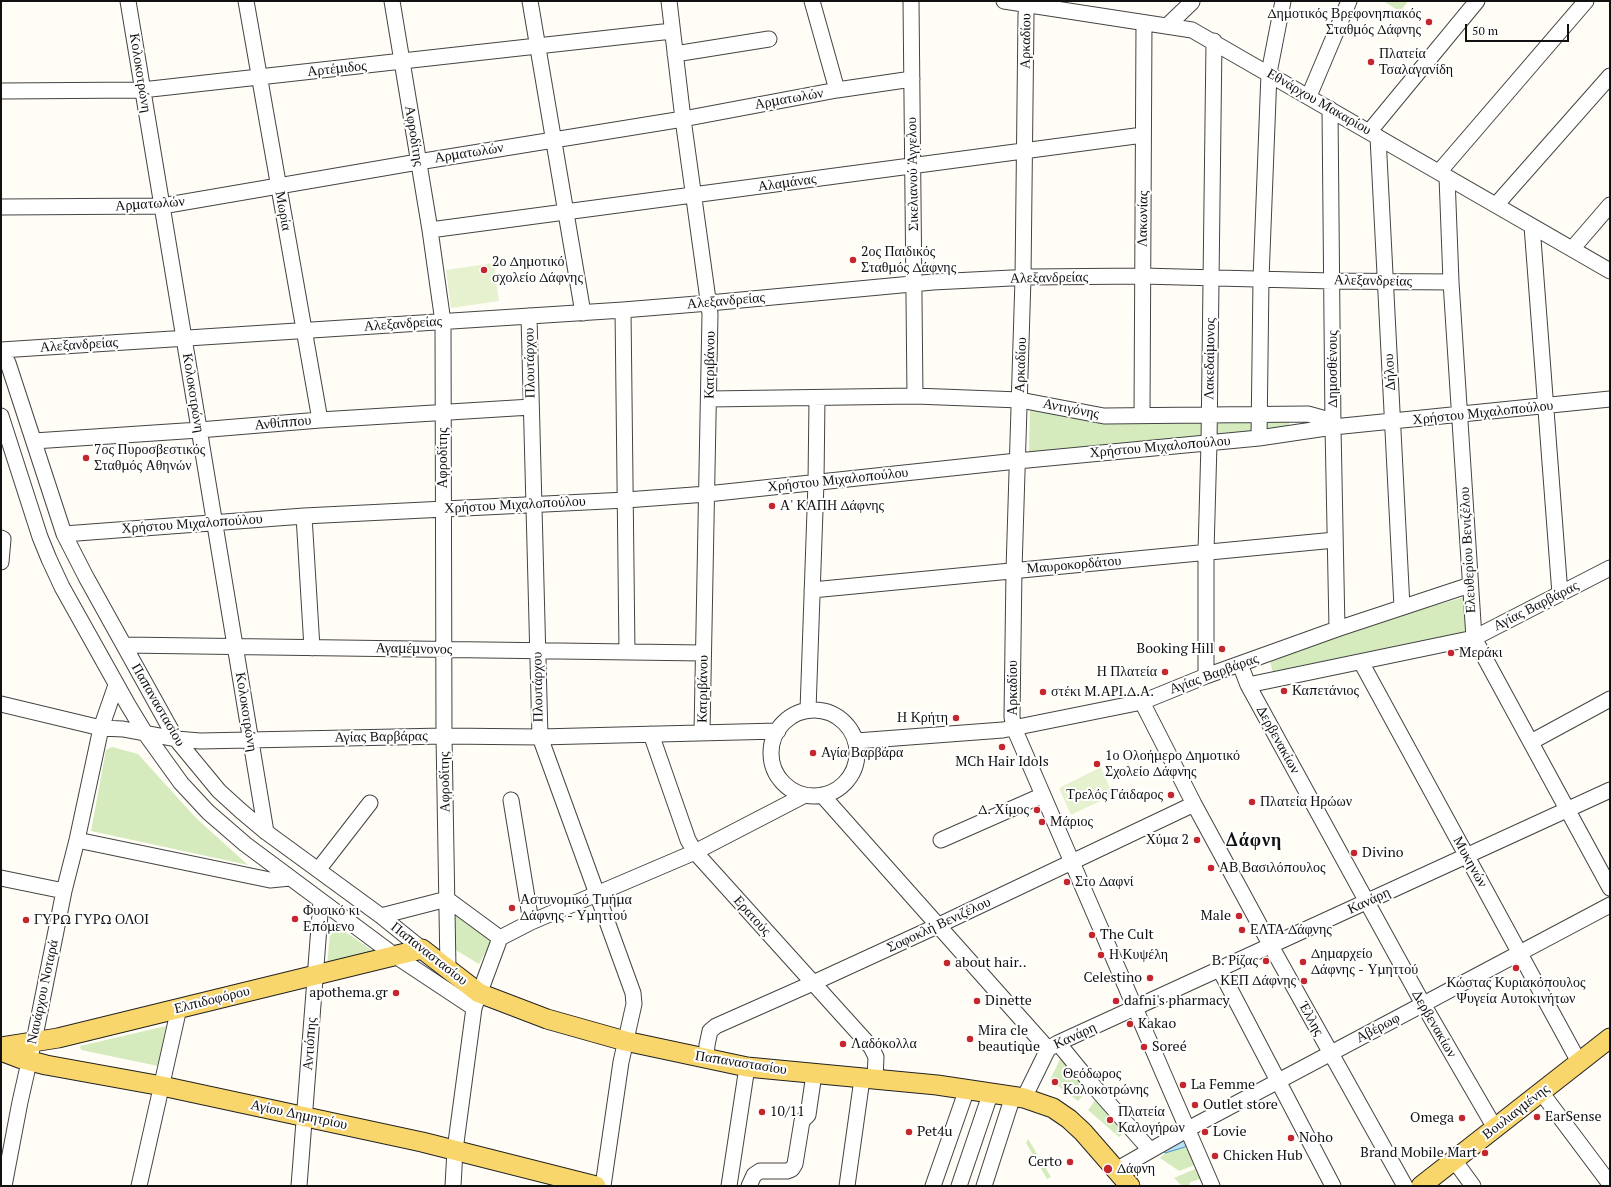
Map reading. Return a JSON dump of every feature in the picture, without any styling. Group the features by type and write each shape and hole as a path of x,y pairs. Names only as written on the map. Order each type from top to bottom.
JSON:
{"main road":[{"name":"Ελπιδοφόρου","path":"1,1047 31,1052 179,1008 422,949"},
{"name":"Παπαναστασίου","path":"422,949 448,969 477,1001 625,1041 747,1067 990,1092 1018,1097 1053,1108 1066,1116 1084,1132 1130,1186"},
{"name":"Βουλιαγμένης","path":"1421,1186 1610,1038"},
{"name":"Αγίου Δημητρίου","path":"1,1051 31,1052 46,1065 162,1086 304,1116 455,1150 596,1186"}],"street":[{"name":"Κολοκοτρώνη","path":"128,1 266,832"},
{"name":"Μωρία","path":"246,1 320,420"},
{"name":"Αφροδίτης","path":"392,1 430,230 443,322 444,736 448,969"},
{"path":"530,1 583,313"},
{"name":"Κατριβάνου","path":"669,1 674,54 709,303 709,398 702,732"},
{"path":"812,1 837,90"},
{"name":"Σικελιανού Άγγελου","path":"911,1 915,396"},
{"name":"Εθνάρχου Μακαρίου","path":"1004,1 1027,3 1192,30 1309,96 1610,271"},
{"path":"1259,438 1261,279 1269,73 1283,1"},
{"path":"1309,96 1349,1"},
{"path":"1374,134 1477,1"},
{"path":"1443,174 1586,1"},
{"path":"1167,26 1192,2"},
{"path":"1192,2 1192,30"},
{"name":"Αρκαδίου","path":"1027,3 1023,278 1014,570 1012,710 1014,728 1212,1186"},
{"name":"Λακωνίας","path":"1142,415 1144,22"},
{"name":"Αρτέμιδος","path":"1,91 142,90 672,31"},
{"path":"674,54 769,39"},
{"name":"Λακεδαίμονος","path":"1206,676 1206,552 1210,414 1214,42"},
{"path":"1496,205 1610,76"},
{"name":"Αρματωλών","path":"1,207 162,206 554,139 683,119 837,90 912,79"},
{"name":"Δημοσθένους","path":"1330,109 1333,427 1337,629"},
{"name":"Δήλου","path":"1374,134 1386,281 1402,607"},
{"name":"Αλαμάνας","path":"430,230 1143,135"},
{"name":"Ελευθερίου Βενιζέλου","path":"1443,174 1474,638 1610,888"},
{"path":"1572,249 1610,205"},
{"path":"1532,226 1560,594"},
{"name":"Αλεξανδρείας","path":"1,350 583,313 709,303 914,283 1023,278 1142,276 1332,281 1451,282"},
{"path":"623,310 627,652"},
{"name":"Πλουτάρχου","path":"529,316 540,737 633,994 634,1004 621,1062 603,1186"},
{"name":"Παπαναστασίου","path":"1,350 8,364 64,534 86,577 176,739 220,791 266,832 422,949"},
{"name":"Αντιγόνης","path":"709,398 915,396 1020,400 1104,416 1308,414 1326,418 1333,427"},
{"path":"808,710 816,482 817,398"},
{"name":"Χρήστου Μιχαλοπούλου","path":"64,534 304,516 626,500 707,494 1017,461 1259,438 1333,427 1610,399"},
{"name":"Ανθίππου","path":"34,441 320,420 531,407"},
{"name":"Παπαναστασίου","path":"1,416 48,559 62,587 100,652 116,685 145,733 181,783 208,812 245,844 394,955 477,1001"},
{"path":"18,470 41,465"},
{"path":"304,516 312,648"},
{"path":"1,562 2,538"},
{"name":"Μαυροκορδάτου","path":"812,590 1335,540"},
{"name":"Αγίας Βαρβάρας","path":"1248,685 1474,638 1610,568"},
{"name":"Αγίας Βαρβάρας","path":"856,741 1014,728 1142,702 1206,676 1337,629 1470,585"},
{"name":"Αγαμέμνονος","path":"124,645 704,653"},
{"name":"Μυκηνών","path":"1361,662 1579,1062"},
{"name":"Δερβενακίων","path":"1240,664 1248,685 1423,1004 1495,1128"},
{"name":"Ναυάρχου Νοταρά","path":"4,1186 64,891 77,840 101,728 116,685"},
{"path":"1531,742 1610,699"},
{"name":"Έλλης","path":"1142,702 1194,804 1271,946 1405,1186"},
{"name":"Αγίας Βαρβάρας","path":"1,704 101,728 123,729 176,739 200,741 444,736 540,737 778,730"},
{"path":"808,710 820,710 832,714 842,720 851,730 856,741 857,756 854,769 847,782 836,791 822,796 806,795 793,790 782,782 775,770 772,757 773,743 778,730 786,721 796,714 808,710"},
{"name":"Ερατούς","path":"651,734 688,840 695,852 871,1047 876,1057 869,1079 847,1186"},
{"name":"Κανάρη","path":"984,1186 1018,1097 1053,1046 1610,790"},
{"path":"453,1186 455,1150 477,1001 500,938 531,922 695,852 806,795"},
{"path":"941,840 1043,795"},
{"path":"822,796 937,926 1053,1046 1090,1082 1150,1150"},
{"path":"511,800 531,922"},
{"path":"318,870 370,803"},
{"name":"Σοφοκλή Βενιζέλου","path":"706,1059 710,1031 716,1026 937,926 1194,804"},
{"path":"77,840 270,880 290,878"},
{"path":"1,878 64,891"},
{"path":"380,916 447,899 500,938"},
{"name":"Αντιόπης","path":"299,1186 321,901"},
{"name":"Αβέρωφ","path":"1116,1170 1188,1129 1610,905"},
{"path":"1220,970 1333,1186"},
{"path":"139,1186 179,1008"},
{"path":"729,1186 747,1067"},
{"path":"749,1186 754,1175 760,1171 788,1170 792,1169 795,1164 802,1121 808,1115 814,1074"},
{"path":"933,1186 967,1089"},
{"path":"959,1186 990,1092"},
{"path":"1541,1092 1610,1184"},
{"path":"959,1109 969,1106 974,1107 980,1114 981,1120"},
{"path":"1454,1160 1473,1186"}],"green space":[{"path":"1384,1 1408,1 1400,12"},
{"path":"494,263 499,301 451,308 446,270"},
{"path":"1030,407 1204,417 1201,438 1029,455"},
{"path":"1213,416 1255,416 1254,433 1213,438"},
{"path":"1263,416 1289,416 1289,430 1262,433"},
{"path":"1465,597 1468,613 1465,634 1273,673 1270,662 1362,626"},
{"path":"112,747 138,754 196,818 248,865 91,831 106,750"},
{"path":"1101,767 1113,795 1071,815 1059,788"},
{"path":"455,908 494,937 479,964 454,949"},
{"path":"331,922 373,951 327,965"},
{"path":"166,1026 158,1066 81,1050 80,1046"},
{"path":"1063,1053 1091,1086 1078,1101 1050,1080"},
{"path":"1097,1098 1127,1131 1119,1137 1088,1110"},
{"path":"1028,1139 1051,1177 1047,1179 1026,1143"},
{"path":"1185,1147 1200,1163 1179,1171 1160,1158 1166,1152"},
{"path":"1202,1166 1207,1177 1190,1182 1189,1186 1182,1186 1174,1178"}],"water":[{"path":"1187,1133 1191,1143 1185,1147 1165,1153 1163,1148"}],"place":[{"name":"Δημοτικός Βρεφονηπιακός Σταθμός Δάφνης","path":"1429,22"},
{"name":"Πλατεία Τσαλαγανίδη","path":"1371,62"},
{"name":"2ος Παιδικός Σταθμός Δάφνης","path":"853,260"},
{"name":"2ο Δημοτικό σχολείο Δάφνης","path":"484,270"},
{"name":"7ος Πυροσβεστικός Σταθμός Αθηνών","path":"86,458"},
{"name":"Α' ΚΑΠΗ Δάφνης","path":"772,506"},
{"name":"Booking Hill","path":"1222,649"},
{"name":"Μεράκι","path":"1451,653"},
{"name":"Η Πλατεία","path":"1165,672"},
{"name":"Καπετάνιος","path":"1284,691"},
{"name":"στέκι Μ.ΑΡΙ.Δ.Α.","path":"1043,692"},
{"name":"Η Κρήτη","path":"956,718"},
{"name":"MCh Hair Idols","path":"1002,747"},
{"name":"Αγία Βαρβάρα","path":"813,753"},
{"name":"1ο Ολοήμερο Δημοτικό Σχολείο Δάφνης","path":"1097,764"},
{"name":"Τρελός Γάιδαρος","path":"1171,795"},
{"name":"Πλατεία Ηρώων","path":"1252,802"},
{"name":"Δ. Χίμος","path":"1037,810"},
{"name":"Μάριος","path":"1042,822"},
{"name":"Χύμα 2","path":"1197,840"},
{"name":"Divino","path":"1354,853"},
{"name":"ΑΒ Βασιλόπουλος","path":"1211,868"},
{"name":"Στο Δαφνί","path":"1067,882"},
{"name":"Αστυνομικό Τμήμα Δάφνης - Υμηττού","path":"512,908"},
{"name":"Male","path":"1239,916"},
{"name":"Φυσικό κι Επόμενο","path":"295,919"},
{"name":"ΓΥΡΩ ΓΥΡΩ ΟΛΟΙ","path":"26,920"},
{"name":"ΕΛΤΑ Δάφνης","path":"1242,930"},
{"name":"The Cult","path":"1092,935"},
{"name":"Η Κυψέλη","path":"1101,955"},
{"name":"Β. Ρίζας","path":"1266,961"},
{"name":"Δημαρχείο Δάφνης - Υμηττού","path":"1303,962"},
{"name":"about hair..","path":"947,963"},
{"name":"Κώστας Κυριακόπουλος Ψυγεία Αυτοκινήτων","path":"1516,968"},
{"name":"Celestino","path":"1150,978"},
{"name":"ΚΕΠ Δάφνης","path":"1304,981"},
{"name":"apothema.gr","path":"396,993"},
{"name":"Dinette","path":"977,1001"},
{"name":"dafni's pharmacy","path":"1116,1001"},
{"name":"Kakao","path":"1130,1024"},
{"name":"Mira cle beautique","path":"970,1039"},
{"name":"Λαδόκολλα","path":"843,1044"},
{"name":"Soreé","path":"1144,1047"},
{"name":"Θεόδωρος Κολοκοτρώνης","path":"1055,1082"},
{"name":"La Femme","path":"1183,1085"},
{"name":"Outlet store","path":"1195,1105"},
{"name":"10/11","path":"762,1112"},
{"name":"EarSense","path":"1537,1117"},
{"name":"Omega","path":"1462,1118"},
{"name":"Πλατεία Καλογήρων","path":"1110,1120"},
{"name":"Pet4u","path":"909,1132"},
{"name":"Lovie","path":"1205,1132"},
{"name":"Noho","path":"1291,1138"},
{"name":"Brand Mobile Mart","path":"1485,1153"},
{"name":"Chicken Hub","path":"1215,1156"},
{"name":"Certo","path":"1070,1162"},
{"name":"Δάφνη","path":"1108,1169"}],"district":[{"name":"Δάφνη","path":"1254,841"}]}
